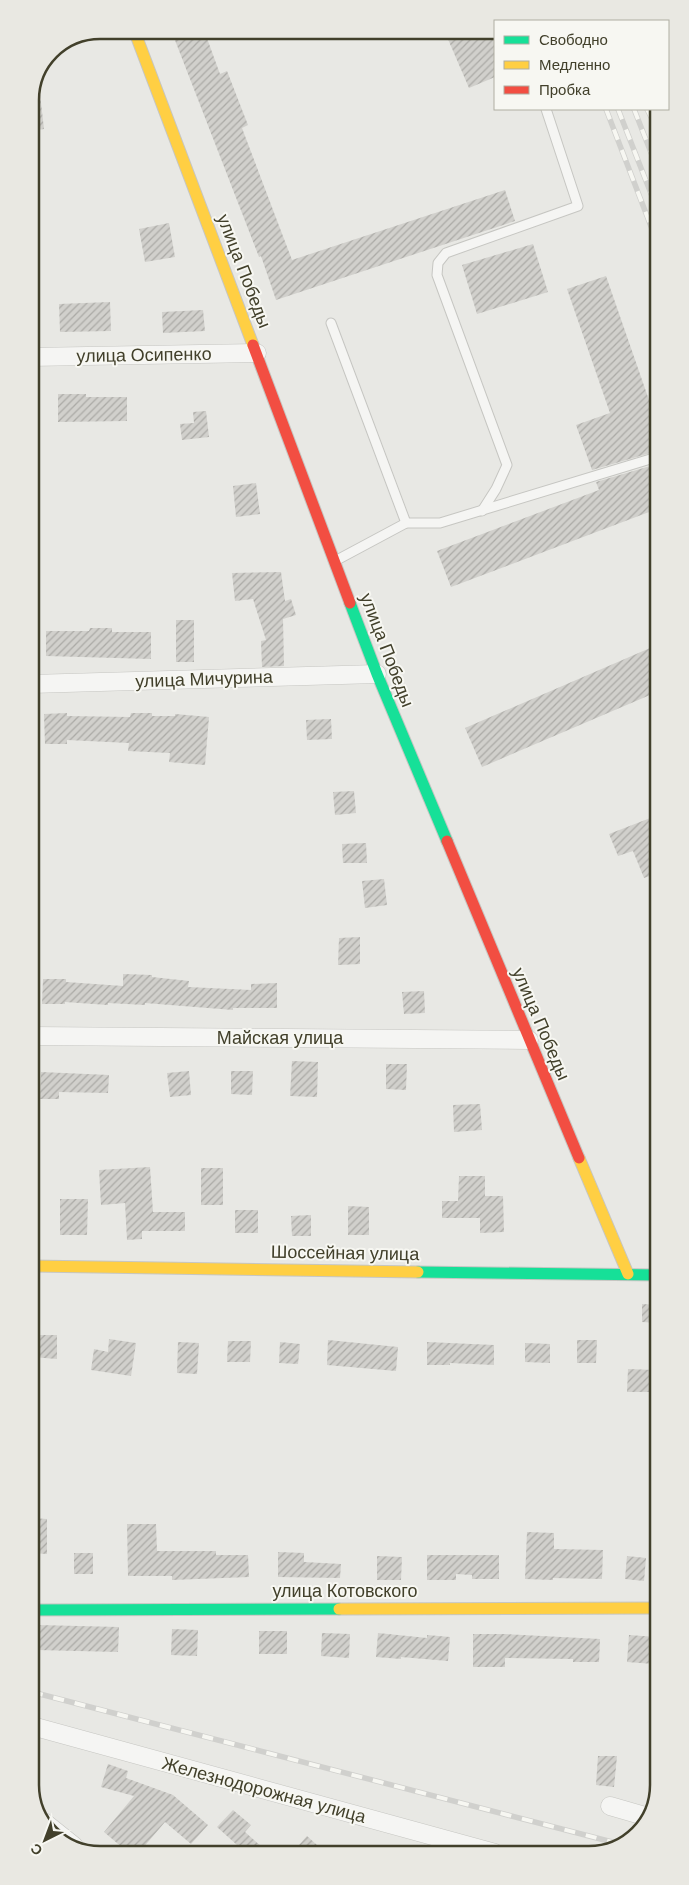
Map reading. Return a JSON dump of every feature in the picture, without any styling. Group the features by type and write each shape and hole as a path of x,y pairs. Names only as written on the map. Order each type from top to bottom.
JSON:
{"street":[{"name":"улица Победы","path":"137,39 377,674 628,1274"},
{"name":"улица Осипенко","path":"39,356 257,352"},
{"name":"улица Мичурина","path":"39,684 377,674"},
{"name":"Майская улица","path":"39,1036 529,1040"},
{"name":"Шоссейная улица","path":"39,1266 650,1275"},
{"name":"улица Котовского","path":"39,1610 650,1608"},
{"name":"Железнодорожная улица","path":"39,1728 469,1846"},
{"path":"610,1806 642,1815"}],"lane":[{"path":"482,510 496,489 507,465 437,274 438,263 446,253 578,206 546,110"},
{"path":"331,323 406,522"},
{"path":"335,561 406,522 440,523 650,459"}],"building":[{"path":"174,39 207,39 220,74 227,71 248,125 242,128 292,260 505,190 515,221 276,300 261,256 259,257"},
{"path":"448,39 494,39 494,77 469,88"},
{"path":"40,92 44,129 39,130"},
{"path":"169,223 175,257 145,262 139,229"},
{"path":"533,244 548,292 477,314 462,265"},
{"path":"606,276 650,400 650,453 592,470 576,425 610,413 567,289"},
{"path":"110,302 111,331 60,332 59,304"},
{"path":"203,310 205,331 163,333 162,312"},
{"path":"58,394 86,394 86,397 127,397 127,421 58,422"},
{"path":"206,411 209,437 182,440 180,424 194,423 193,412"},
{"path":"650,466 650,512 451,587 437,551 599,490 596,482"},
{"path":"256,483 260,514 236,517 233,486"},
{"path":"281,572 285,601 291,599 296,615 283,619 284,666 262,667 261,641 266,640 253,599 235,601 232,573"},
{"path":"176,620 194,620 194,662 176,662"},
{"path":"90,628 112,628 112,632 151,632 151,659 46,656 46,631 89,631"},
{"path":"650,648 650,695 482,767 465,728"},
{"path":"67,713 67,716 130,717 131,713 152,713 152,716 175,716 175,714 209,717 205,765 169,762 170,753 128,751 129,743 67,740 67,744 45,744 44,714"},
{"path":"331,719 332,739 307,740 306,720"},
{"path":"354,791 356,813 335,815 333,792"},
{"path":"650,818 650,876 644,878 633,851 618,856 609,834"},
{"path":"366,843 367,863 343,863 342,844"},
{"path":"384,879 387,905 365,908 362,881"},
{"path":"360,937 360,964 338,965 339,938"},
{"path":"123,974 152,975 152,977 189,981 188,987 251,990 251,984 277,983 277,1008 233,1008 233,1010 145,1003 145,1005 65,1002 65,1004 42,1004 43,979 66,979 66,982 123,986"},
{"path":"424,991 425,1013 404,1014 402,992"},
{"path":"292,1061 318,1062 317,1097 290,1096"},
{"path":"386,1064 407,1064 406,1090 386,1089"},
{"path":"189,1071 191,1095 170,1097 167,1073"},
{"path":"231,1071 253,1071 252,1095 231,1094"},
{"path":"41,1072 109,1075 108,1093 59,1092 59,1099 40,1099"},
{"path":"480,1104 482,1130 454,1132 453,1105"},
{"path":"150,1167 153,1212 185,1212 185,1231 142,1231 142,1239 127,1240 125,1203 101,1205 99,1170"},
{"path":"201,1168 223,1168 223,1205 201,1205"},
{"path":"459,1176 485,1176 485,1196 503,1196 504,1232 480,1233 480,1218 442,1218 442,1201 458,1201"},
{"path":"60,1199 88,1199 87,1235 60,1235"},
{"path":"348,1206 369,1207 369,1235 348,1235"},
{"path":"235,1210 258,1210 258,1233 235,1233"},
{"path":"311,1215 311,1236 292,1236 291,1216"},
{"path":"642,1304 650,1304 650,1322 642,1322"},
{"path":"39,1335 57,1335 57,1359 39,1358"},
{"path":"109,1339 136,1343 131,1376 91,1370 94,1349 108,1352"},
{"path":"328,1340 398,1347 396,1371 327,1365"},
{"path":"577,1340 597,1340 596,1363 577,1363"},
{"path":"228,1341 251,1341 250,1362 227,1362"},
{"path":"178,1342 199,1343 197,1374 177,1373"},
{"path":"280,1342 300,1344 298,1364 279,1363"},
{"path":"427,1342 494,1345 494,1365 450,1363 450,1365 427,1365"},
{"path":"525,1343 550,1344 550,1363 525,1362"},
{"path":"628,1369 650,1370 650,1392 627,1392"},
{"path":"39,1518 47,1519 47,1554 39,1553"},
{"path":"127,1524 156,1524 157,1551 216,1551 216,1555 248,1555 249,1577 172,1580 172,1576 128,1576"},
{"path":"527,1532 554,1533 554,1549 603,1550 602,1579 525,1579"},
{"path":"278,1552 304,1553 304,1562 341,1564 340,1578 278,1577"},
{"path":"74,1553 93,1553 93,1574 74,1574"},
{"path":"427,1555 499,1555 499,1579 472,1579 472,1575 456,1574 456,1580 427,1580"},
{"path":"377,1556 402,1557 401,1580 377,1580"},
{"path":"627,1556 646,1558 644,1581 625,1579"},
{"path":"39,1625 119,1627 118,1652 39,1650"},
{"path":"172,1629 198,1630 197,1656 171,1655"},
{"path":"259,1631 287,1631 287,1654 259,1654"},
{"path":"322,1633 350,1634 349,1658 321,1656"},
{"path":"378,1633 427,1638 427,1635 450,1637 448,1661 376,1657"},
{"path":"473,1634 600,1639 599,1662 573,1662 573,1659 505,1658 505,1667 473,1667"},
{"path":"629,1635 650,1637 650,1664 627,1662"},
{"path":"598,1756 617,1756 614,1787 596,1785"},
{"path":"108,1764 128,1771 126,1778 173,1795 208,1825 191,1844 165,1822 145,1846 120,1846 104,1832 134,1796 101,1787"},
{"path":"233,1810 251,1825 245,1832 261,1846 238,1846 217,1827"},
{"path":"307,1836 318,1846 298,1846"}],"railway":[{"path":"606,110 650,224"},
{"path":"618,110 650,191"},
{"path":"634,110 650,150"},
{"path":"648,110 650,115"},
{"path":"39,1694 611,1842"}],"traffic: fast":[{"path":"350,603 377,674 447,841"},
{"path":"418,1272 650,1275"},
{"path":"39,1610 339,1609"}],"traffic: slow":[{"path":"137,39 253,345"},
{"path":"579,1158 628,1274"},
{"path":"39,1266 418,1272"},
{"path":"339,1609 650,1608"}],"traffic: jam":[{"path":"253,345 350,603"},
{"path":"447,841 579,1158"}]}
